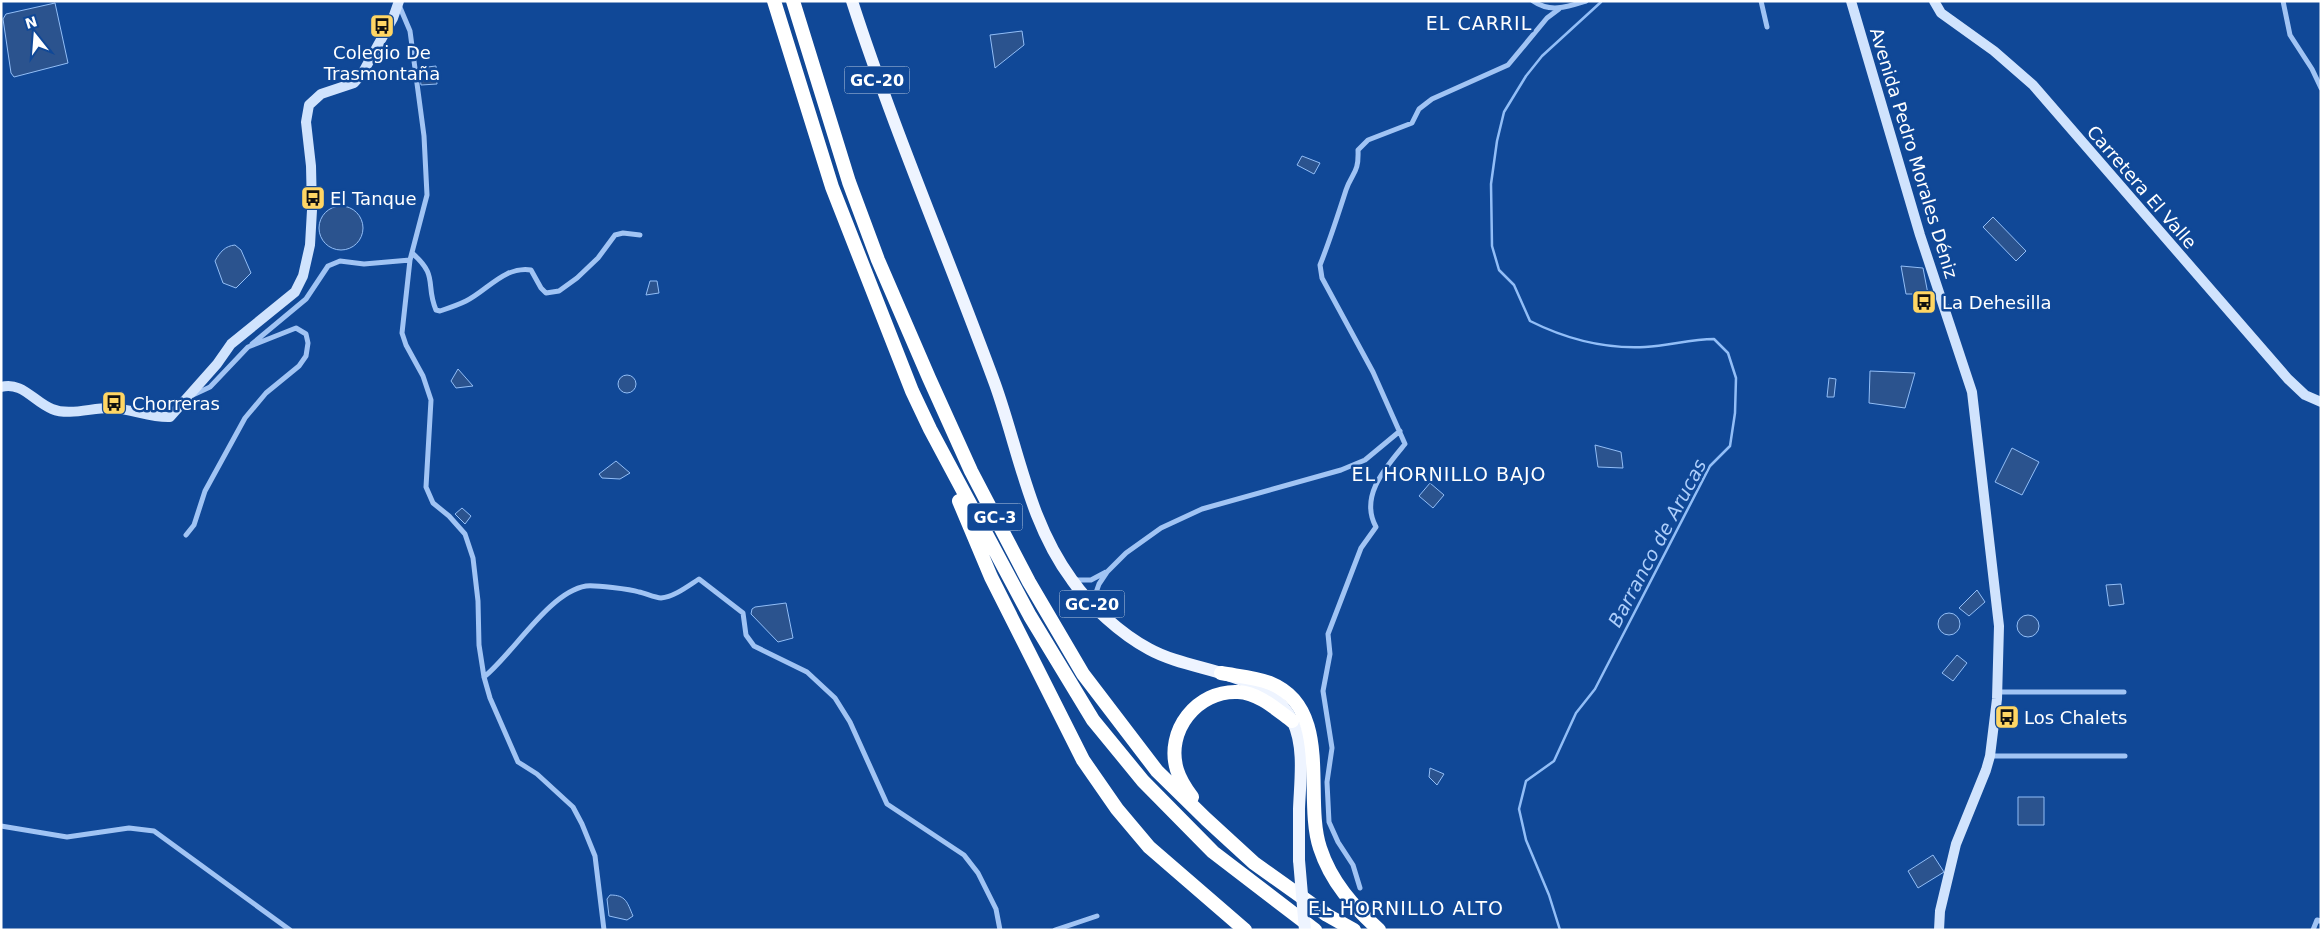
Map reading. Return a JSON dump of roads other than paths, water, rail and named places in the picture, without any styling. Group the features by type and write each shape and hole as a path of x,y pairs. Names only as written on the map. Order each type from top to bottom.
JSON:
{"highway":[{"name":"GC-3","path":"774,1 832,187 912,391 930,429 1030,616 1093,720 1143,781 1213,852 1315,930"},
{"name":"GC-3","path":"793,1 849,182 878,260 928,378 972,471 1029,582 1083,674 1157,772 1206,819 1254,863 1328,915 1354,930"},
{"path":"930,429 991,577 1083,760 1117,809 1149,847 1245,930"},
{"path":"1221,673 1268,682 1279,688 1301,710 1312,743 1315,828 1320,848 1337,885 1354,908 1380,930"},
{"path":"1206,819 1182,783 1174,754 1175,740 1188,714 1211,697 1239,692 1256,697 1269,704 1292,721"}],"main road":[{"name":"GC-20","path":"852,1 889,112 996,388 1030,499 1047,540 1072,580 1092,604 1114,624 1148,649 1186,664 1221,673 1253,685 1276,699 1292,721 1298,739 1301,765 1299,860 1305,930"}],"street":[{"path":"1533,1 1540,6 1559,9"},
{"path":"1360,888 1353,864 1338,842 1330,822 1327,782 1332,748 1323,691 1330,654 1328,634 1361,548 1376,527 1369,515 1369,502 1384,470 1404,444 1373,372 1322,278 1320,265 1347,187 1355,174 1358,150 1368,140 1412,122 1418,109 1432,99 1508,65 1547,18 1559,9 1586,1"},
{"path":"1761,1 1767,27"},
{"name":"Avenida Pedro Morales Déniz","path":"1851,1 1920,235 1972,392 1998,626 1997,692 1990,756 1956,844 1940,911 1939,930"},
{"name":"Carretera El Valle","path":"1934,1 1941,13 1994,51 2033,85 2288,379 2305,395 2320,402"},
{"path":"2283,1 2290,34 2312,69 2321,88"},
{"path":"399,3 410,31 424,136 427,195 410,260 402,333 431,400 426,486 433,503 449,516 465,534 473,558 484,677 490,698 518,762 537,774 573,807 582,824 595,856 604,930"},
{"path":"1,387 9,385 20,388 50,409 60,412 119,408 160,418 170,417 218,364 231,344 295,292 303,276 310,246 312,210 311,166 306,122 309,105 320,94 344,88 358,78 399,3"},
{"path":"412,253 429,272 433,304 436,310 440,311 467,301 492,281 520,268 531,270 546,293 559,291 598,258 616,235 623,233 640,235"},
{"path":"190,396 210,387 248,347 306,299 328,266 340,261 364,264 410,260"},
{"path":"186,535 194,525 205,491 245,418 266,393 299,366 306,356 308,343 306,334 296,328 248,347"},
{"path":"1092,604 1099,584 1107,572 1126,554 1162,528 1202,509 1341,470 1365,460 1400,431"},
{"path":"1072,580 1091,580 1107,572"},
{"path":"484,677 496,667 546,610 569,593 586,586 636,591 660,598 674,594 699,579 743,613 746,635 754,646 807,672 835,698 850,722 887,804 964,855 978,873 996,909 1000,930"},
{"path":"1997,692 2124,692"},
{"path":"1990,756 2125,756"},
{"path":"1,826 67,837 129,828 154,831 290,930"},
{"path":"1055,930 1097,916"},
{"path":"2313,930 2319,920"}],"water":[{"path":"55,3 68,63 14,77 11,73 3,19 6,14"},
{"path":"1022,31 1024,45 995,68 990,35"},
{"path":"436,66 437,84 421,85 419,68"},
{"path":"1302,156 1320,163 1314,174 1297,165"},
{"path":"337,206 345,206 357,212 363,228 357,244 345,250 337,250 325,244 319,232 319,224 325,212"},
{"path":"1993,217 2026,251 2016,261 1983,227"},
{"path":"235,245 241,250 251,273 236,288 223,283 215,261 223,250"},
{"path":"1901,266 1923,268 1928,294 1906,294"},
{"path":"650,281 657,281 659,293 646,295"},
{"path":"458,369 473,386 456,388 451,381"},
{"path":"1870,371 1915,373 1905,408 1869,403"},
{"path":"627,375 633,378 636,384 633,390 627,393 621,390 618,384 621,378"},
{"path":"1829,378 1836,379 1834,397 1827,397"},
{"path":"1595,445 1621,452 1623,468 1598,467"},
{"path":"2012,448 2039,462 2022,495 1995,482"},
{"path":"616,461 630,473 620,479 602,478 599,474"},
{"path":"1430,483 1444,495 1433,508 1419,496"},
{"path":"462,508 471,516 465,524 455,514"},
{"path":"2121,584 2124,604 2109,606 2106,585"},
{"path":"1977,590 1985,602 1969,616 1959,608"},
{"path":"786,603 793,638 778,642 751,614 752,609"},
{"path":"1949,613 1957,616 1960,624 1957,632 1949,635 1941,632 1938,624 1941,616"},
{"path":"2028,615 2038,622 2039,626 2032,636 2028,637 2018,630 2017,626 2024,616"},
{"path":"1957,655 1967,663 1953,681 1942,673"},
{"path":"1430,768 1444,774 1437,785 1429,777"},
{"path":"2018,797 2044,797 2044,825 2018,825"},
{"path":"1933,855 1944,872 1918,888 1908,871"},
{"path":"610,895 623,898 633,916 627,920 609,916 607,899"}],"waterway":[{"name":"Barranco de Arucas","path":"1560,930 1549,895 1526,840 1519,809 1526,781 1554,761 1576,713 1595,689 1710,466 1730,446 1735,413 1736,378 1728,353 1714,339 1630,347 1586,342 1572,338 1530,321 1514,285 1499,270 1492,246 1491,184 1497,141 1504,112 1526,76 1542,56 1601,2"}],"place":[{"name":"Colegio De Trasmontaña","path":"382,26"},
{"name":"El Tanque","path":"313,198"},
{"name":"La Dehesilla","path":"1924,302"},
{"name":"Chorreras","path":"114,403"},
{"name":"Los Chalets","path":"2007,717"}],"district":[{"name":"EL CARRIL","path":"1479,23"},
{"name":"EL HORNILLO BAJO","path":"1449,474"},
{"name":"EL HORNILLO ALTO","path":"1406,908"}]}
